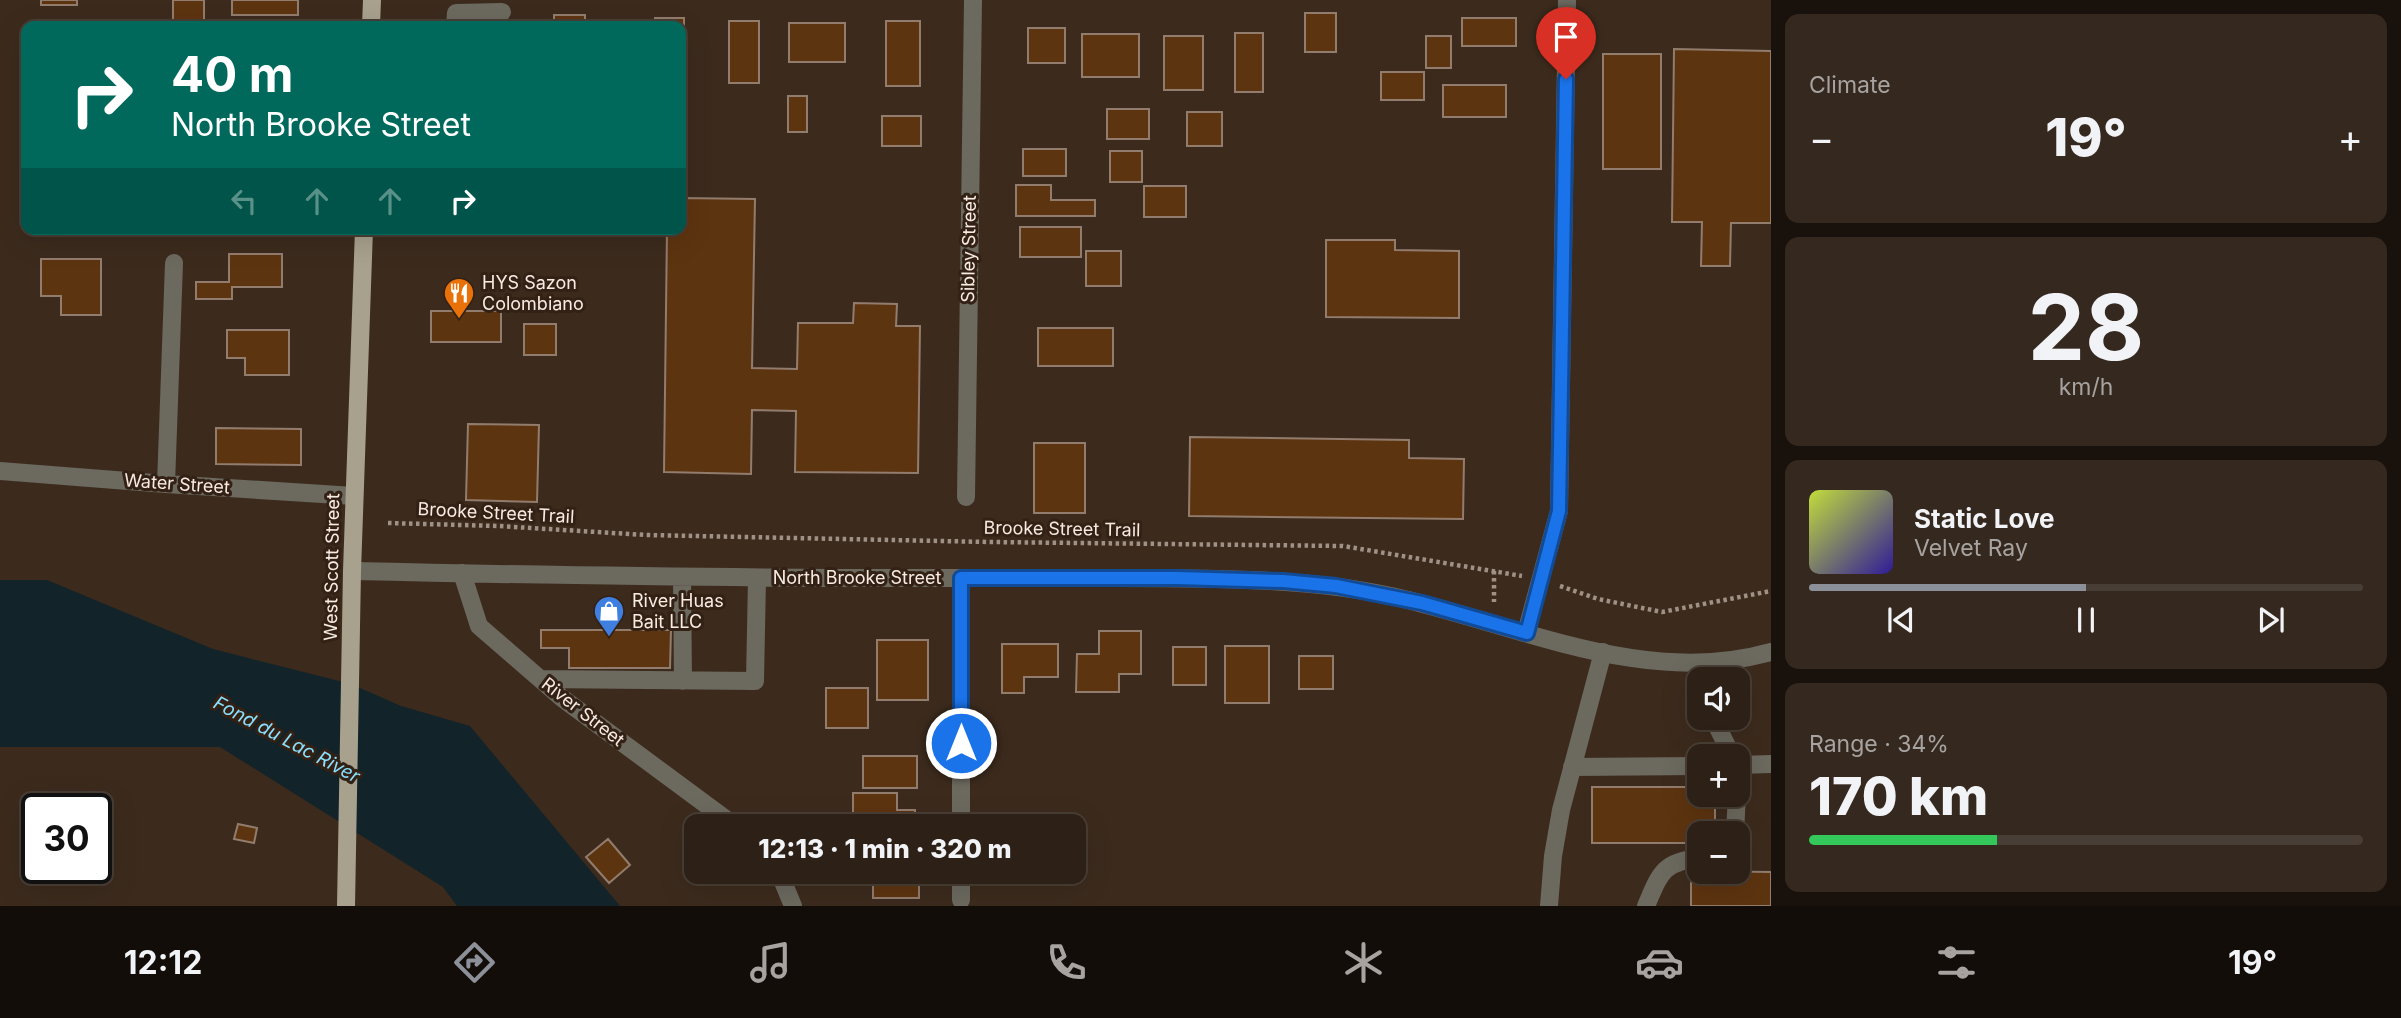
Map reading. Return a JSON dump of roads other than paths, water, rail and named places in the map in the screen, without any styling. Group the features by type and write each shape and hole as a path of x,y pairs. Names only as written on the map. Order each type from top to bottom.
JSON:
{"main road":[{"path":"371,21 372,0"},
{"name":"West Scott Street","path":"346,906 352,571 363,235"}],"street":[{"name":"Sibley Street","path":"966,497 973,0"},
{"path":"1527,633 1559,511 1567,0"},
{"path":"455,21 456,13 501,13"},
{"path":"166,484 174,263"},
{"name":"Water Street","path":"0,471 354,496"},
{"name":"North Brooke Street","path":"352,571 682,578 1177,578 1283,581 1336,586 1422,603 1603,652 1687,668"},
{"name":"River Street","path":"462,573 479,626 562,698 719,814"},
{"path":"682,578 683,681"},
{"path":"540,679 755,681 757,578"},
{"path":"961,578 961,814"},
{"path":"1549,906 1555,845 1572,767 1603,652"},
{"name":"North Brooke Street","path":"1715,667 1771,652"},
{"path":"1750,765 1771,764"},
{"path":"1572,767 1687,766"},
{"path":"1646,906 1660,876 1677,860 1687,859"},
{"path":"784,884 793,906"},
{"path":"961,884 961,900"}],"water":[{"name":"Fond du Lac River","path":"0,580 47,580 213,649 351,684 401,706 470,726 620,906 457,906 443,887 220,747 0,747"}],"place":[{"name":"HYS Sazon Colombiano","path":"459,320"},
{"name":"River Huas Bait LLC","path":"609,638"}]}
